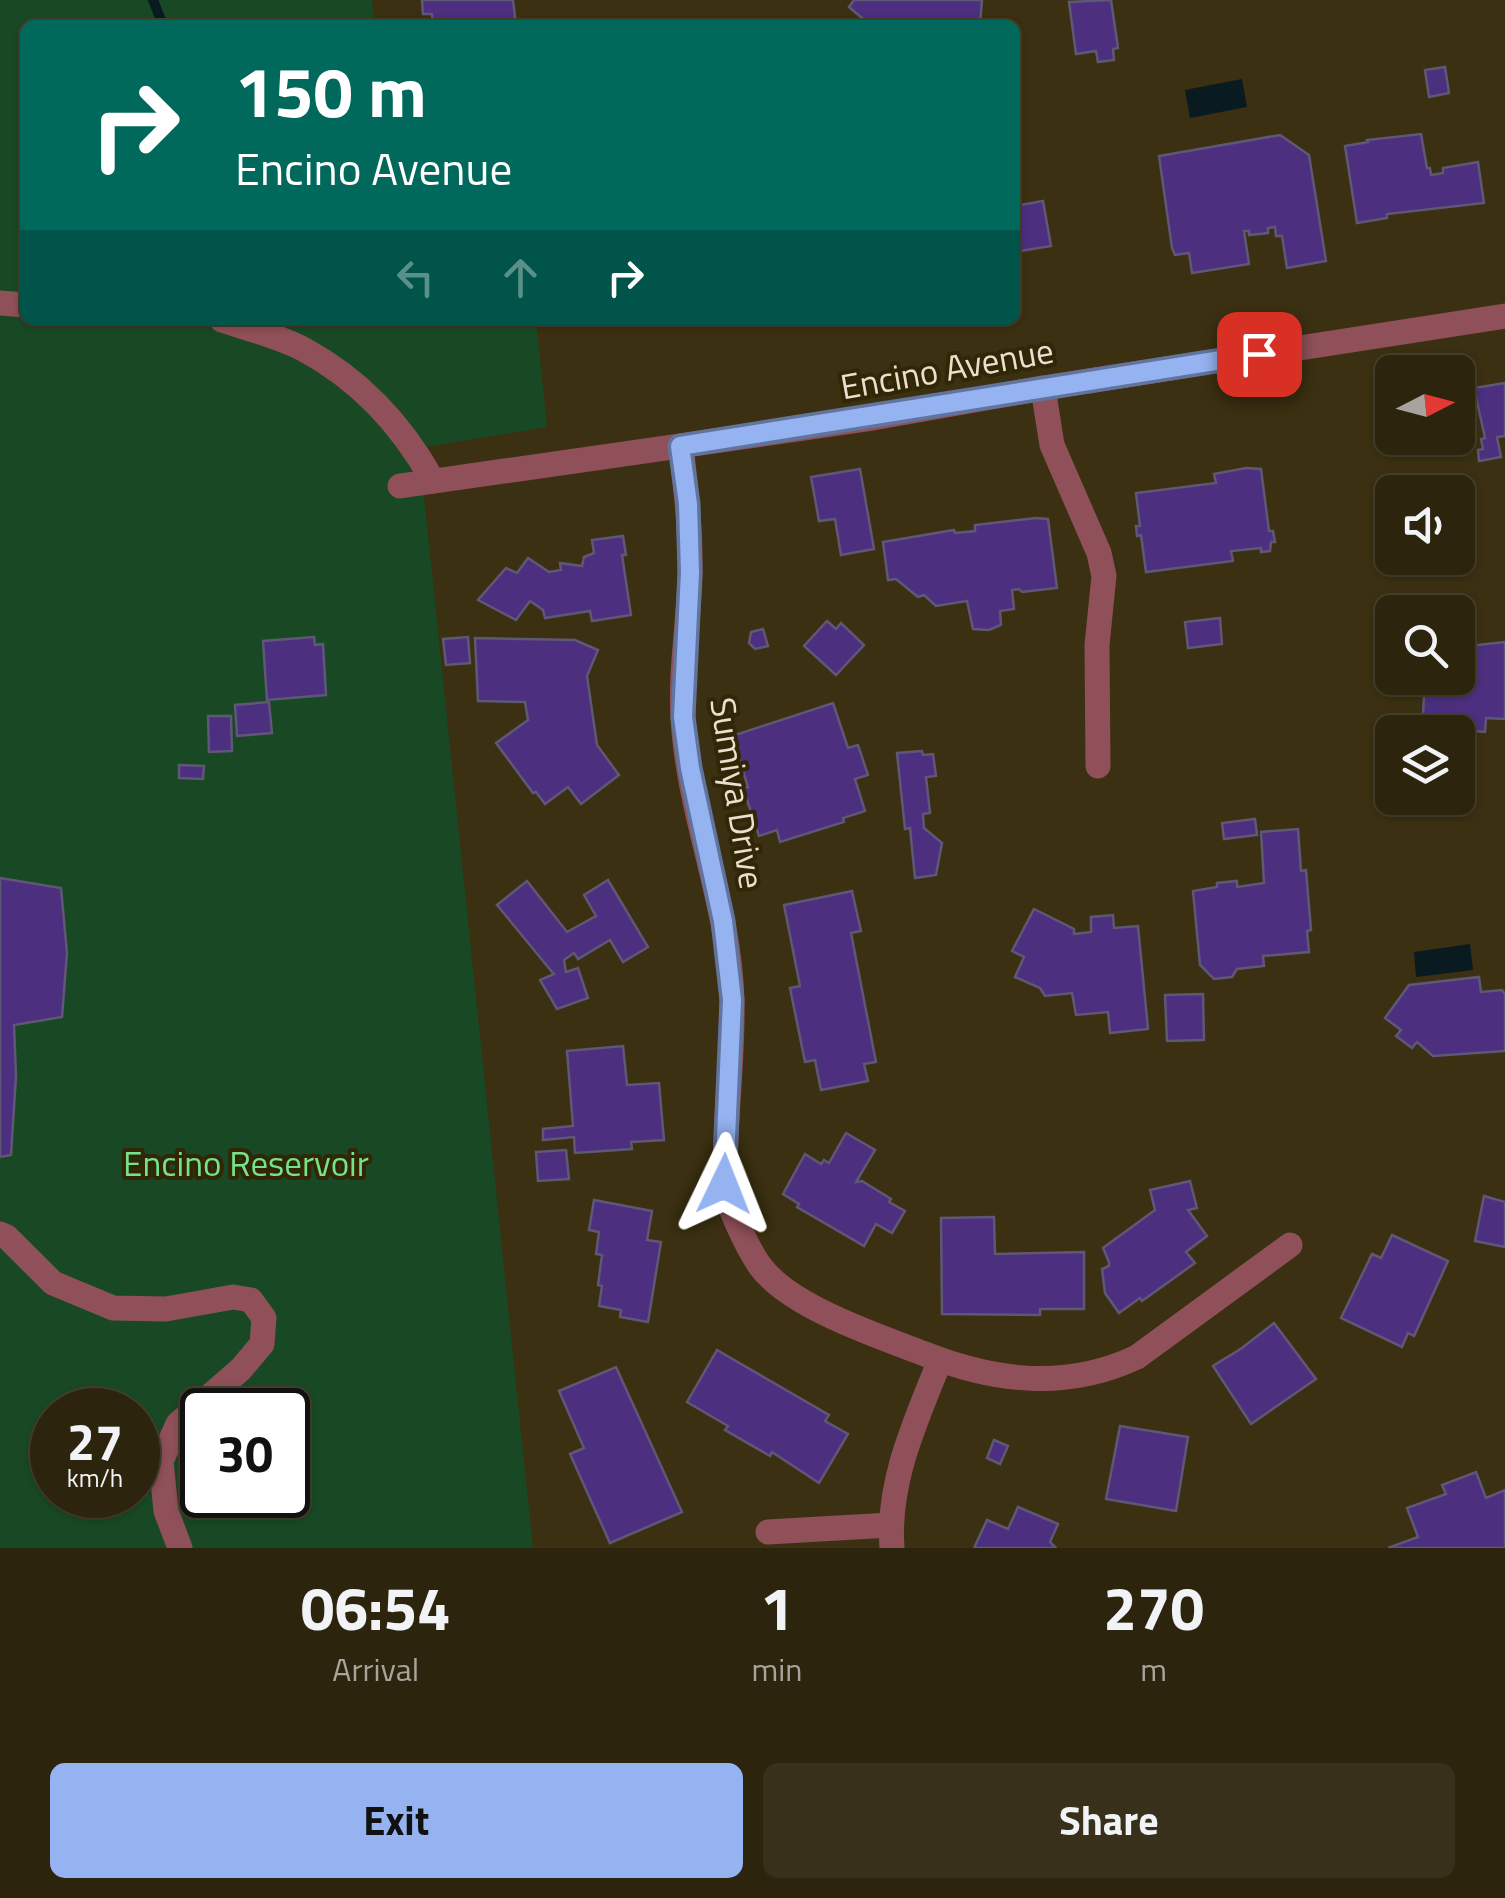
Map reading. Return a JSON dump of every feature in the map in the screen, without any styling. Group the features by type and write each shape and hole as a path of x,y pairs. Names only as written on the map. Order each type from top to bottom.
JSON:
{"street":[{"name":"Encino Avenue","path":"400,486 680,446 1505,316"},
{"path":"236,325 300,347 345,376 372,399 402,434 433,481"},
{"path":"1043,388 1052,445 1099,553 1104,576 1097,645 1098,766"},
{"name":"Sumiya Drive","path":"680,446 688,504 690,572 683,717 723,921 732,1000 724,1184 742,1233 762,1268 794,1295 850,1325 940,1360 1054,1381 1110,1370 1138,1357 1290,1245"},
{"path":"0,1234 7,1236 53,1283 113,1308 166,1309 233,1297 251,1300 264,1318 262,1344 242,1369 178,1424 161,1462 166,1511 180,1548"},
{"path":"768,1532 891,1537 896,1483 940,1360"}],"green space":[{"name":"Encino Reservoir","path":"0,0 372,0 374,20 20,20 20,325 537,325 547,427 419,448 533,1548 0,1548"}],"shaded area":[{"path":"1242,79 1247,107 1190,118 1185,90"},
{"path":"1470,944 1473,970 1416,977 1414,952"}],"building":[{"path":"422,0 513,0 515,20 433,20 432,14 423,14"},
{"path":"854,0 982,0 980,20 860,20 849,7"},
{"path":"1111,0 1118,48 1113,49 1114,60 1098,62 1096,51 1076,54 1069,2"},
{"path":"1445,67 1449,93 1429,97 1425,70"},
{"path":"1421,134 1431,175 1443,173 1443,168 1478,162 1484,203 1387,214 1387,218 1357,223 1345,146"},
{"path":"1280,135 1309,155 1326,261 1287,268 1282,236 1276,236 1275,227 1268,228 1268,233 1249,235 1249,231 1244,231 1249,264 1192,273 1189,253 1175,255 1172,248 1159,156"},
{"path":"1043,201 1051,246 1020,251 1020,205"},
{"path":"1505,383 1505,436 1497,437 1501,457 1479,461 1478,450 1483,449 1481,439 1485,438 1475,388"},
{"path":"860,469 874,549 841,555 835,519 819,521 811,477"},
{"path":"1261,469 1269,531 1273,531 1275,542 1271,542 1270,551 1231,551 1233,561 1146,572 1141,535 1137,536 1136,526 1140,526 1136,493 1216,483 1214,474"},
{"path":"1048,519 1057,588 1012,590 1014,609 1000,611 1001,625 989,630 973,629 967,601 936,606 896,579 888,580 883,542 954,530 975,531 975,525"},
{"path":"623,536 631,615 592,621 590,611 545,618 543,610 530,601 516,620 478,600 506,568 517,573 528,558 549,572 561,570 560,563 582,566 584,557 594,553 592,540"},
{"path":"1220,618 1222,644 1188,648 1185,622"},
{"path":"827,621 836,629 841,623 864,645 836,675 804,646"},
{"path":"763,629 768,646 755,649 749,643 751,632"},
{"path":"314,637 315,645 323,644 326,695 267,700 263,641"},
{"path":"468,637 470,663 446,665 443,639"},
{"path":"475,638 575,640 598,650 587,676 597,745 619,775 581,804 568,787 545,804 533,793 496,743 528,720 525,702 478,701"},
{"path":"1505,642 1505,719 1486,718 1485,732 1475,731 1475,715 1423,715 1424,695 1475,695 1475,645"},
{"path":"269,702 272,733 237,736 235,705"},
{"path":"833,703 848,748 858,745 868,775 855,779 865,811 843,818 844,822 780,842 777,830 759,836 732,736"},
{"path":"208,716 231,716 232,751 209,752"},
{"path":"922,751 923,755 933,754 936,776 926,777 930,813 923,814 924,828 942,843 936,875 915,878 897,753"},
{"path":"179,765 204,766 203,779 179,778"},
{"path":"1255,819 1257,835 1224,839 1222,823"},
{"path":"1298,829 1301,871 1306,870 1309,952 1263,956 1264,966 1237,969 1232,977 1214,979 1200,965 1193,891 1217,887 1217,883 1237,881 1237,887 1264,883 1261,832"},
{"path":"0,878 61,888 67,953 62,1017 14,1025 16,1076 11,1155 0,1157"},
{"path":"608,880 648,947 623,962 610,940 578,959 574,953 564,960 566,972 578,968 588,998 557,1009 540,980 554,974 497,905 527,881 567,932 596,916 584,895"},
{"path":"852,891 861,931 851,933 876,1062 864,1064 868,1081 821,1090 815,1060 805,1062 790,988 800,986 784,905"},
{"path":"1034,909 1074,929 1074,934 1091,932 1091,917 1113,915 1114,928 1138,926 1148,1029 1110,1033 1108,1012 1076,1015 1072,993 1045,996 1040,988 1015,977 1024,957 1012,951"},
{"path":"1479,977 1481,992 1502,990 1505,994 1505,1051 1433,1056 1417,1042 1412,1048 1396,1036 1401,1030 1385,1018 1409,985"},
{"path":"1203,994 1204,1040 1167,1041 1165,995"},
{"path":"623,1046 627,1085 659,1083 664,1140 631,1142 632,1149 575,1153 574,1137 543,1140 543,1129 573,1126 567,1051"},
{"path":"846,1133 875,1150 856,1182 862,1181 905,1211 892,1233 876,1224 864,1246 797,1207 799,1204 783,1194 805,1154 821,1164 824,1160 829,1163"},
{"path":"566,1150 569,1179 538,1181 536,1152"},
{"path":"1190,1181 1197,1208 1188,1210 1207,1236 1186,1252 1195,1263 1119,1313 1105,1293 1102,1269 1109,1262 1103,1248 1155,1210 1150,1190"},
{"path":"1484,1196 1505,1202 1505,1247 1475,1241"},
{"path":"594,1200 652,1211 647,1240 661,1242 648,1322 620,1317 621,1310 599,1306 599,1232 589,1230"},
{"path":"994,1217 995,1254 1084,1252 1084,1309 1040,1309 1040,1315 942,1314 941,1218"},
{"path":"1392,1235 1448,1261 1414,1336 1408,1333 1402,1347 1341,1318 1372,1254 1381,1258"},
{"path":"1274,1323 1316,1379 1251,1424 1213,1366"},
{"path":"717,1350 829,1415 825,1421 848,1434 819,1483 772,1452 770,1456 725,1430 728,1426 687,1402"},
{"path":"616,1367 682,1512 610,1543 570,1454 584,1448 559,1391"},
{"path":"1120,1426 1188,1437 1176,1511 1106,1499"},
{"path":"994,1440 1008,1446 1000,1464 987,1458"},
{"path":"1476,1472 1486,1498 1505,1490 1505,1548 1388,1548 1418,1537 1407,1508 1446,1494 1442,1485"},
{"path":"1018,1507 1058,1524 1050,1542 1056,1548 974,1548 987,1520 1008,1529"}],"waterway":[{"path":"153,0 161,20"}],"route":[{"path":"724,1184 732,1000 723,921 683,717 690,572 688,504 680,446 1259,354"}]}
